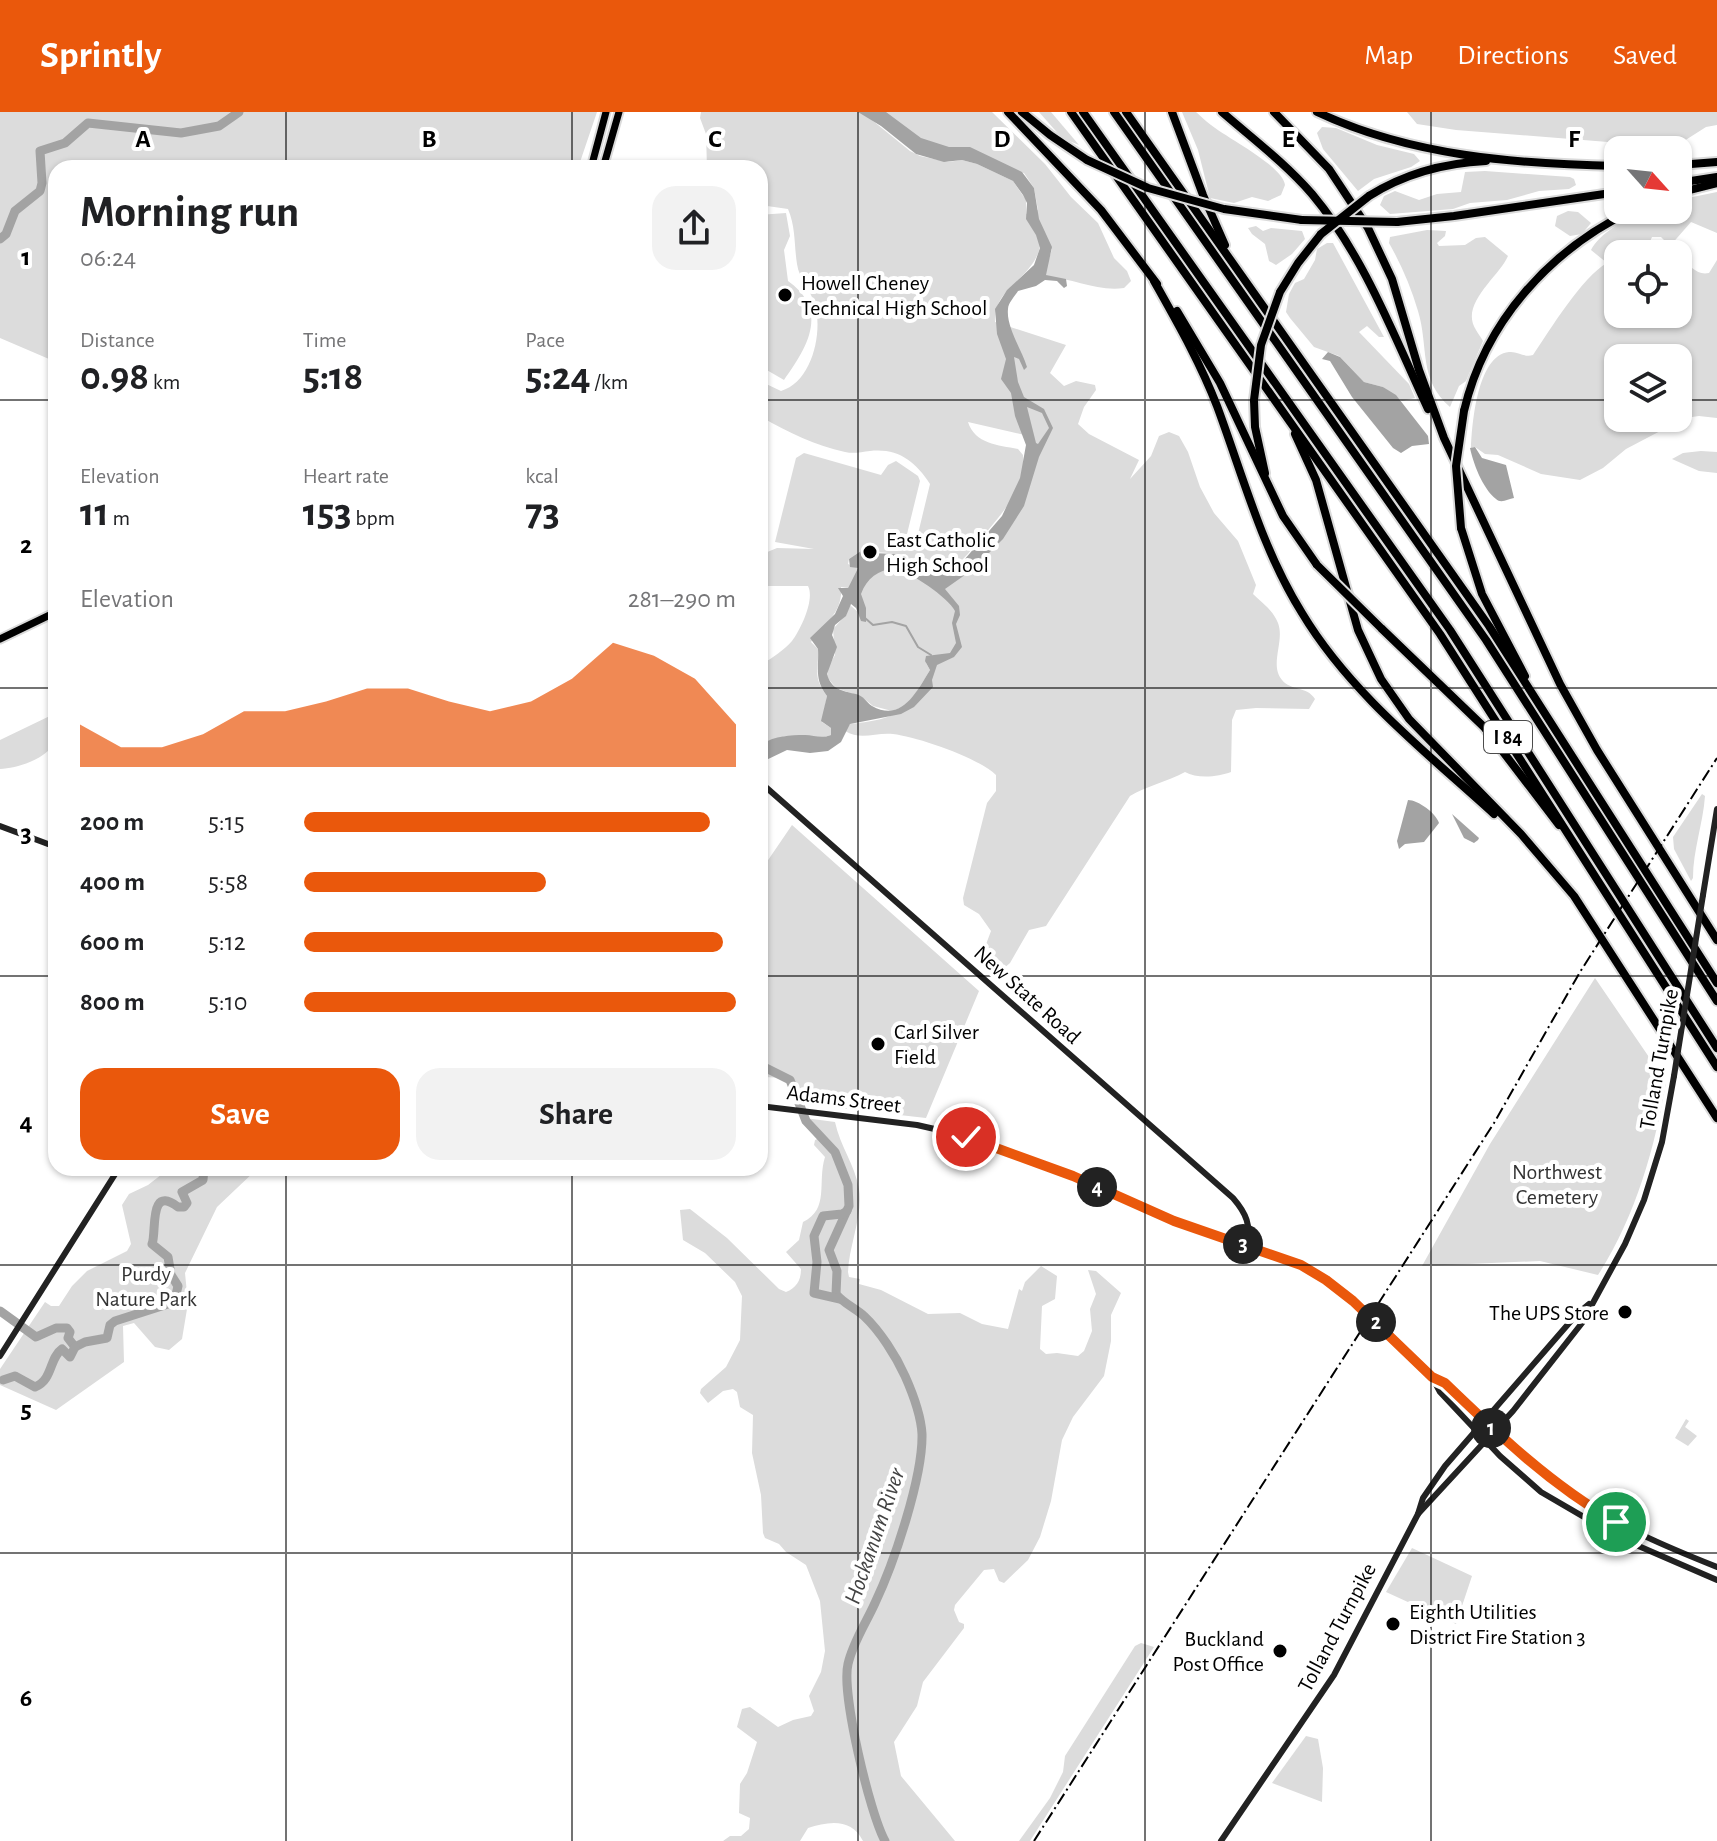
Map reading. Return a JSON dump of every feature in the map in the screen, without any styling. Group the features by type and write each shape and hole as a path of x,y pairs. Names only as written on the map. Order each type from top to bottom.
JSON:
{"highway":[{"path":"1008,112 1101,210 1204,354 1288,526 1317,565 1484,727 1551,816 1570,835"},
{"path":"1022,112 1087,160 1148,188 1224,209 1302,220 1397,222 1604,194"},
{"name":"I 84","path":"1071,112 1448,645 1717,1067"},
{"path":"1083,112 1457,641 1717,1048"},
{"path":"1114,112 1486,640 1717,1001"},
{"name":"I 84","path":"1126,112 1445,562 1527,684 1717,983"},
{"path":"1172,112 1209,210 1236,268"},
{"path":"1222,112 1288,169 1334,223 1362,270 1572,707 1717,940"},
{"path":"1274,112 1329,169 1372,236 1392,279 1419,370 1444,438"},
{"path":"1317,112 1402,143 1507,159 1604,165"},
{"path":"1270,489 1257,439 1254,400 1261,345 1280,292 1298,263 1321,234 1369,196 1397,180 1434,168 1507,159"},
{"path":"1692,164 1717,162"},
{"path":"1692,181 1717,177"},
{"path":"1692,189 1717,183"},
{"path":"1527,684 1521,663 1482,594 1461,528 1456,466 1464,411 1473,379 1505,317 1525,291 1570,248 1606,224"},
{"path":"1154,281 1204,376 1270,551 1311,627 1338,665 1370,699 1535,850"},
{"path":"1287,416 1315,476 1356,622 1378,674 1405,715 1535,850 1587,913 1717,1118"}],"main road":[{"path":"593,160 606,112"},
{"path":"605,160 619,112"},
{"path":"0,639 48,616"},
{"name":"New State Road","path":"768,789 1233,1198 1246,1215 1249,1236 1246,1245"},
{"name":"Tolland Turnpike","path":"1418,1514 1494,1431 1582,1323 1619,1256 1643,1202 1662,1142 1717,809"},
{"path":"0,826 48,844"},
{"name":"Adams Street","path":"768,1107 917,1125 961,1135 1073,1176 1174,1221 1301,1265 1360,1307 1432,1377 1440,1392 1518,1472 1566,1508 1639,1547 1717,1580"},
{"path":"0,1356 114,1176"},
{"name":"Tolland Turnpike","path":"1221,1841 1340,1664 1418,1514 1423,1498 1435,1480 1577,1314 1592,1301"},
{"name":"Adams Street","path":"1432,1377 1445,1383 1549,1479 1645,1537 1717,1567"}],"green space":[{"path":"0,112 597,112 581,160 48,160 48,359 0,338"},
{"path":"701,112 870,112 867,116 910,151 948,162 962,160 977,164 1013,181 1026,200 1026,214 1038,210 1034,188 1024,173 943,153 871,112 992,112 1045,164 1071,197 1098,223 1114,258 1127,271 1131,281 1124,288 1114,289 1047,277 1045,272 1052,249 1040,246 1030,267 1000,300 995,322 1066,345 1050,373 1064,386 1076,381 1095,385 1096,390 1084,407 1078,424 1089,434 1139,460 1130,479 1151,456 1159,436 1169,432 1179,436 1214,513 1238,541 1256,585 1253,594 1276,618 1280,630 1278,674 1290,686 1308,692 1315,699 1309,709 1236,710 1232,720 1231,772 1195,776 1185,772 1130,796 1046,926 1029,930 1010,963 1003,969 982,955 991,931 979,914 964,905 963,898 987,803 996,791 996,775 963,755 917,739 893,734 863,736 845,731 850,724 884,718 904,708 912,700 919,690 936,662 926,663 930,670 913,698 892,711 873,706 862,697 836,688 827,677 828,667 835,655 833,629 846,615 850,605 858,612 857,584 871,558 924,577 950,577 1015,508 1021,478 1012,499 999,517 967,554 948,570 927,572 895,554 864,549 849,559 848,564 858,568 848,588 841,587 839,603 832,616 811,642 818,649 817,673 827,696 822,722 831,728 831,735 821,738 785,736 768,742 768,660 792,641 803,622 810,598 808,586 768,586 768,552 777,548 814,549 775,542 796,458 804,453 881,475 888,465 896,461 918,476 920,481 907,534 897,534 910,543 917,538 930,484 912,463 897,454 880,451 851,453 834,449 768,420 768,385 781,391 792,386 801,378 813,355 817,329 815,305 798,269 794,230 788,209 768,206 768,160 707,160 706,134","holes":["968,422 1029,436 1022,469 1023,455 1018,449 982,439"]},
{"path":"1039,112 1051,112 1079,145 1062,138"},
{"path":"1182,112 1196,112 1275,169 1285,185 1281,195 1268,201 1252,197 1234,203 1210,198 1198,150"},
{"path":"1407,112 1717,112 1717,125 1706,127 1692,136 1604,136 1604,142 1417,124"},
{"path":"1322,127 1336,128 1377,145 1414,154 1420,161 1374,179 1358,191 1323,149 1317,133"},
{"path":"1465,172 1570,177 1576,185 1569,189 1539,191 1507,200 1470,203 1453,209 1390,214 1380,205 1384,196 1395,191 1419,200 1437,194 1461,192"},
{"path":"1717,192 1717,233 1692,222 1692,197"},
{"path":"1568,211 1578,212 1591,223 1582,234 1570,236 1555,226 1557,216"},
{"path":"786,213 790,236 784,250 788,281 801,293 811,317 806,343 784,380 768,371 768,214"},
{"path":"1619,224 1689,224 1675,240 1652,237 1651,240 1604,240 1604,261 1591,250"},
{"path":"1256,226 1263,231 1271,228 1302,231 1305,239 1292,254 1276,265 1269,261 1265,244 1248,228"},
{"path":"1427,230 1446,231 1437,243 1439,246 1465,245 1476,238 1485,237 1508,256 1476,301 1472,320 1483,341 1466,381 1459,386 1450,407 1433,385 1418,311 1389,243 1390,237"},
{"path":"1333,243 1384,337 1379,337 1367,326 1359,332 1409,384 1415,398 1402,401 1383,387 1364,382 1339,356 1314,347 1286,312 1289,294 1295,283 1304,279 1315,260 1317,249"},
{"path":"1717,260 1717,418 1692,417 1692,344 1604,344 1604,432 1658,432 1626,449 1603,468 1580,480 1541,474 1498,455 1471,448 1478,392 1490,365 1498,356 1509,352 1533,355 1577,292 1604,265 1604,328 1692,328 1692,268 1709,273"},
{"path":"1717,452 1717,473 1699,471 1672,459 1683,453"},
{"path":"48,717 48,751 40,757 0,769 0,740"},
{"path":"1702,794 1705,796 1704,806 1691,881 1674,849 1673,837"},
{"path":"792,825 979,991 926,1118 811,1105 810,1102 801,1101 785,1078 768,1077 768,860"},
{"name":"Northwest Cemetery","path":"1595,978 1666,1082 1642,1182 1623,1230 1598,1275 1540,1261 1422,1266 1490,1144"},
{"path":"805,1118 835,1122 857,1180 859,1210 848,1272 849,1277 860,1279 859,1284 881,1290 928,1314 960,1313 982,1324 1008,1329 1019,1289 1022,1291 1025,1282 1041,1266 1057,1276 1055,1299 1042,1306 1040,1349 1046,1354 1078,1356 1084,1351 1092,1331 1090,1309 1096,1294 1088,1270 1096,1271 1121,1293 1111,1315 1111,1341 1104,1376 1073,1417 1062,1440 1051,1501 1040,1537 1028,1560 1004,1583 999,1581 994,1569 984,1570 955,1605 954,1610 964,1628 923,1682 917,1706 894,1742 901,1776 955,1841 863,1841 853,1828 832,1823 808,1828 800,1841 723,1841 730,1836 741,1836 749,1829 750,1818 739,1813 740,1784 757,1742 737,1727 742,1709 750,1707 778,1727 811,1716 814,1711 809,1696 821,1672 825,1651 820,1601 806,1565 779,1544 765,1538 763,1533 761,1495 752,1453 753,1415 740,1407 737,1392 733,1389 723,1391 708,1403 700,1393 726,1367 740,1340 742,1296 735,1282 705,1253 683,1240 680,1210 690,1209 727,1238 779,1289 786,1292 793,1288 799,1280 801,1269 786,1252 799,1240 803,1222 817,1210 825,1157 814,1145 815,1140 822,1137"},
{"name":"Purdy Nature Park","path":"160,1176 250,1176 217,1207 185,1273 188,1303 182,1339 169,1350 155,1347 134,1323 123,1326 124,1362 56,1410 0,1385 0,1369 45,1302 59,1306 87,1271 127,1251 131,1244 122,1205 129,1194"},
{"path":"1686,1419 1689,1421 1685,1427 1697,1436 1688,1446 1675,1438"},
{"path":"1412,1548 1472,1576 1456,1624 1386,1592"},
{"path":"1141,1643 1154,1647 1030,1841 1019,1841 1050,1798 1063,1772 1065,1756 1135,1646"},
{"path":"1306,1736 1318,1739 1323,1768 1322,1802 1272,1783"}],"shaded area":[{"path":"858,112 886,112 921,138 949,147 970,147 1022,172 1034,188 1039,219 1052,247 1046,275 1066,279 1067,286 1064,288 1057,281 1045,280 1018,291 1009,304 1008,316 1027,367 1024,370 1019,359 1014,357 1024,397 1044,409 1053,428 1039,457 1024,506 1003,539 972,570 945,589 959,606 960,615 956,624 962,647 954,657 937,665 933,687 914,707 901,714 850,724 841,742 828,751 810,753 787,750 768,759 768,741 771,740 793,735 831,735 831,728 821,721 827,696 819,679 818,649 810,638 835,614 843,596 838,588 848,588 858,568 850,567 849,559 864,549 872,553 896,554 926,573 941,572 964,560 1002,516 1020,478 1026,445 1015,416 1011,393 1001,379 1006,359 997,334 995,309 1007,290 1034,265 1040,248 1026,219 1027,203 1013,181 977,164 962,160 944,162 916,154","holes":["1027,407 1042,413 1049,428 1038,444","895,568 910,574 951,605 955,611 952,623 956,643 950,653 926,656 930,670 920,687 900,708 883,710 831,683 827,674 837,647 832,635 835,625 846,616 851,604 861,621 866,622 866,608 861,594 874,576"]},
{"path":"1328,352 1340,357 1364,382 1383,387 1396,395 1428,436 1429,444 1412,446 1401,453 1393,448 1352,397 1330,361 1322,359"},
{"path":"1475,447 1482,458 1506,465 1514,498 1498,500 1486,488 1471,454 1470,448"},
{"path":"1408,800 1426,808 1439,823 1424,842 1405,844 1399,849 1397,841"},
{"path":"1452,814 1478,840 1474,843 1464,838"}],"waterway":[{"path":"0,239 6,234 15,211 40,191 40,151 65,143 88,123 181,133 219,126 239,112"},
{"path":"865,618 873,625 892,622 906,626 918,647 931,655"},
{"name":"Hockanum River","path":"768,1069 790,1080 806,1121 835,1152 848,1185 849,1206 829,1250 837,1271 836,1294 864,1316 887,1344 908,1383 921,1427 918,1473 906,1520 883,1586 856,1640 848,1664 849,1700 858,1753 885,1841"},
{"path":"75,1347 107,1338 110,1325 115,1321 175,1299 178,1286 171,1275 168,1257 152,1244 156,1212 162,1201 184,1207 187,1203 182,1192 203,1180 203,1176"},
{"path":"840,1299 814,1293 817,1262 814,1236 823,1216 847,1211"},
{"path":"0,1311 36,1337 56,1328 67,1328 70,1332 68,1338 75,1347"},
{"path":"3,1380 15,1376 35,1387 45,1379 58,1353 62,1349 70,1357 75,1347"}],"railway":[{"path":"1034,1841 1494,1123 1580,972 1717,758"}],"place":[{"name":"Howell Cheney Technical High School","path":"785,295"},
{"name":"East Catholic High School","path":"870,552"},
{"name":"Carl Silver Field","path":"878,1044"},
{"name":"The UPS Store","path":"1625,1312"},
{"name":"Eighth Utilities District Fire Station 3","path":"1393,1624"},
{"name":"Buckland Post Office","path":"1280,1651"}],"route":[{"path":"966,1137 1073,1176 1174,1221 1278,1256 1315,1273 1353,1301 1432,1377 1445,1383 1549,1479 1616,1522"}]}
